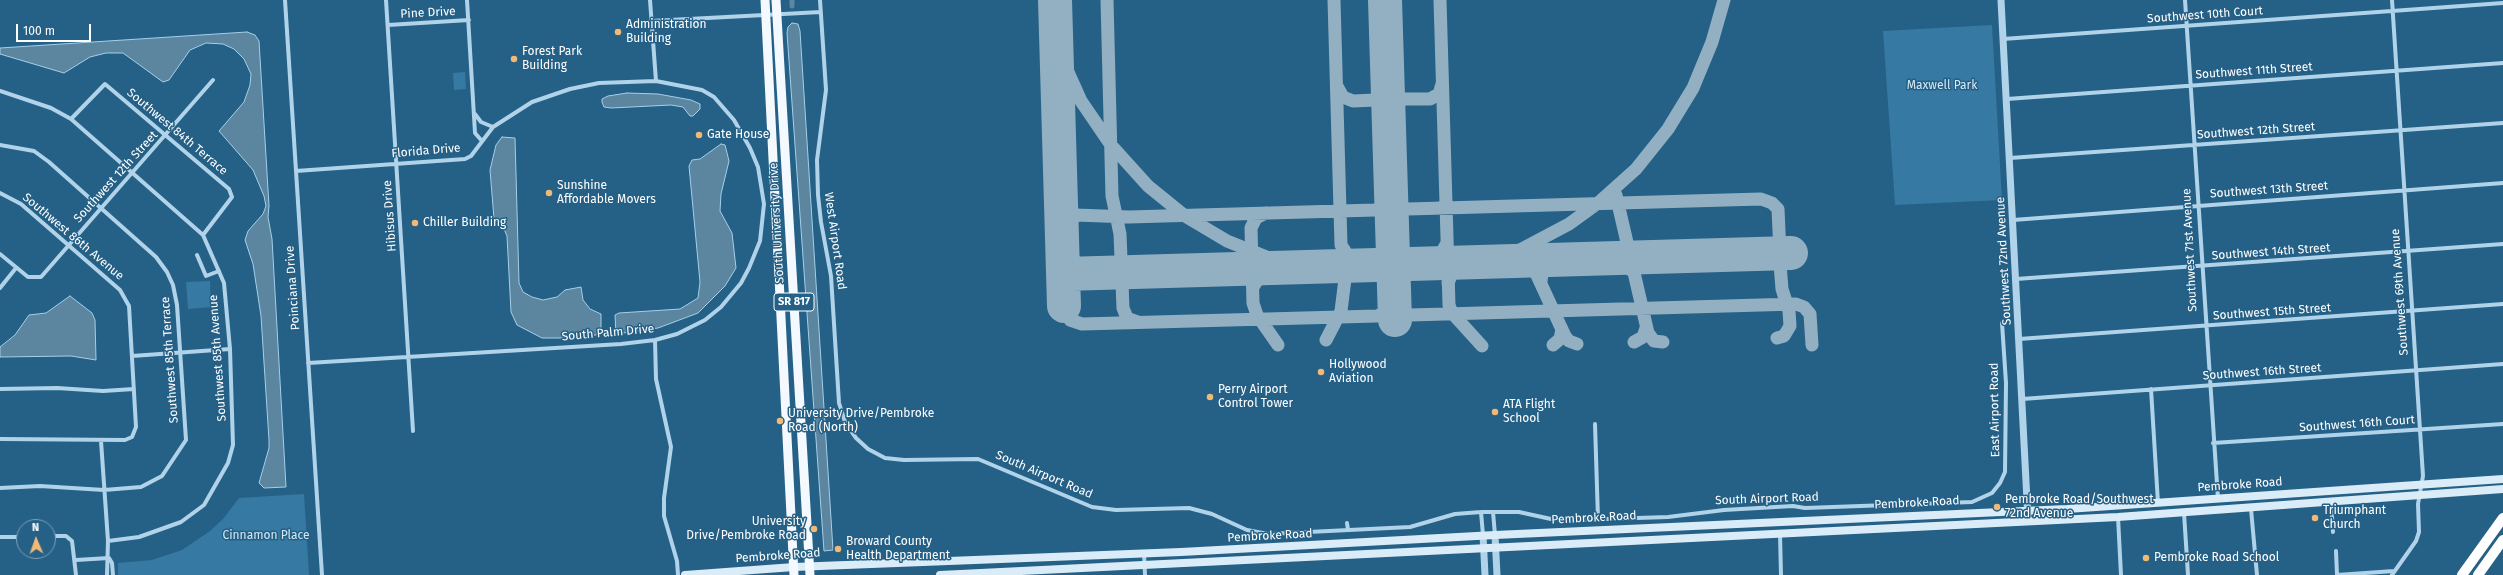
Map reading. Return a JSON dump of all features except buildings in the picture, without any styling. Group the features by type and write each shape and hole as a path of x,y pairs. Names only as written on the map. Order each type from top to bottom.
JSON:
{"highway":[{"path":"2462,575 2503,518"},
{"path":"2478,575 2503,540"}],"main road":[{"name":"South University Drive","path":"765,0 794,571"},
{"name":"South University Drive","path":"776,0 810,570"},
{"name":"Pembroke Road","path":"685,575 794,571 1483,535 2028,510 2067,510 2503,479"},
{"name":"Pembroke Road","path":"940,575 1484,547 1780,534 2028,520 2118,517 2503,489"},
{"path":"2251,508 2265,501 2319,496 2331,491"},
{"path":"2184,513 2193,507 2248,503 2256,496"},
{"path":"2118,517 2126,511 2180,507 2188,501"},
{"path":"1848,530 1855,525 1899,522 1905,516"},
{"path":"1780,534 1789,527 1836,524 1851,518"}],"street":[{"name":"Poinciana Drive","path":"285,0 322,575"},
{"name":"Hibisus Drive","path":"386,0 413,431"},
{"path":"467,0 475,133 482,141"},
{"path":"650,0 656,81"},
{"name":"West Airport Road","path":"820,0 826,90 817,160 819,202 831,276 840,402 845,422 861,443"},
{"name":"Southwest 72nd Avenue","path":"2001,0 2028,520"},
{"name":"Southwest 71st Avenue","path":"2185,0 2201,267 2218,499"},
{"name":"Southwest 69th Avenue","path":"2392,0 2403,190 2423,476 2419,495 2419,532 2416,541 2393,573"},
{"name":"Southwest 10th Court","path":"2003,39 2187,27 2503,3"},
{"path":"651,21 821,12"},
{"name":"Pine Drive","path":"388,25 469,20"},
{"name":"Southwest 11th Street","path":"2006,99 2503,63"},
{"name":"Southwest 12th Street","path":"16,268 28,277 41,277 67,245 101,210 131,173 213,80"},
{"name":"Florida Drive","path":"296,170 465,159 471,156 493,127 532,102 570,89 606,83 656,81 702,90 708,92 719,102"},
{"name":"Southwest 84th Terrace","path":"72,119 105,84 229,190 232,197 203,235"},
{"name":"Southwest 85th Avenue","path":"0,91 51,108 72,119 131,173 203,235 224,283 230,350 233,445 228,463 217,486 204,505 181,522 139,537 108,541"},
{"name":"South Palm Drive","path":"308,363 655,340 693,327 721,307 741,283 752,263 760,240 764,204 758,167 740,130 719,102"},
{"path":"474,112 481,122 493,127"},
{"name":"Southwest 12th Street","path":"2010,158 2503,123"},
{"name":"Southwest 85th Terrace","path":"0,145 34,152 49,162 101,210 156,257 167,272 173,285 177,305 186,440 162,476 141,487 104,490"},
{"name":"Southwest 13th Street","path":"2013,220 2503,183"},
{"name":"Southwest 86th Avenue","path":"0,193 21,204 120,290 129,306 136,427 132,437 125,440 101,441"},
{"name":"Southwest 14th Street","path":"2016,279 2201,267 2503,244"},
{"path":"0,254 16,268 0,288"},
{"path":"197,255 206,276 219,271"},
{"name":"Southwest 15th Street","path":"2019,339 2205,327 2503,304"},
{"name":"East Airport Road","path":"1992,493 2000,483 2005,467 2006,383 2002,323"},
{"path":"655,340 656,379 671,447 664,498 664,516 677,561 678,575"},
{"path":"132,356 230,350"},
{"name":"Southwest 16th Street","path":"2022,399 2503,364"},
{"path":"0,389 57,388 103,391 134,389"},
{"path":"2151,389 2158,503"},
{"path":"1595,424 1598,519"},
{"name":"Southwest 16th Court","path":"2213,444 2503,424"},
{"path":"0,439 58,438 101,441 109,558 107,575"},
{"name":"South Airport Road","path":"861,443 874,452 891,459 964,458 985,461 1076,502 1098,509 1189,508 1204,511 1247,530 1262,534 1410,527 1455,514 1481,512 1519,512 1558,519 1668,517 1724,510 1793,506 1805,508 1966,502 1978,501 1992,493"},
{"path":"0,488 40,486 104,490"},
{"path":"2331,502 2333,532"},
{"path":"2251,508 2257,575"},
{"path":"1481,512 1485,575"},
{"path":"1493,512 1497,575"},
{"path":"2184,513 2188,575"},
{"path":"2118,517 2121,575"},
{"path":"1347,523 1348,530"},
{"path":"1780,534 1781,575"},
{"path":"0,537 16,537"},
{"path":"56,537 69,538 74,546 76,575"},
{"path":"2336,551 2337,575 2393,573"},
{"path":"1144,553 1145,575"},
{"path":"76,560 109,558"},
{"path":"109,558 112,563 113,575"}],"green space":[{"name":"Maxwell Park","path":"1992,25 2002,200 1895,205 1883,31"},
{"path":"465,72 466,89 454,90 453,73"},
{"path":"210,281 211,307 188,309 186,282"},
{"name":"Cinnamon Place","path":"304,494 309,575 118,575 118,563 152,560 182,550 210,531 224,518 239,498"}],"shaded area":[{"path":"792,23 798,24 800,31 833,550 824,551 787,33 788,27"},
{"path":"247,32 255,35 259,41 269,206 268,217 272,239 286,487 264,488 259,483 269,448 269,440 261,316 253,264 245,240 248,231 263,214 266,206 264,196 253,170 219,131 244,102 250,85 251,74 244,59 234,49 223,44 206,43 190,50 169,80 163,82 123,53 106,53 90,57 64,73 0,54 0,48"},
{"path":"627,93 658,94 691,100 700,104 700,109 693,116 690,116 683,107 671,105 611,108 604,107 602,99 608,96"},
{"path":"502,137 515,138 519,283 523,292 532,297 543,300 557,297 565,290 581,287 583,300 590,309 601,314 601,334 577,338 542,338 517,325 511,312 507,236 504,229 496,225 494,219 490,170 496,145"},
{"path":"721,144 725,145 729,161 721,194 720,211 732,233 736,268 725,286 698,313 658,328 616,334 615,315 619,313 680,309 698,298 700,282 689,166 692,160 700,159"},
{"path":"70,296 92,313 95,320 96,360 71,356 0,357 0,347 15,335 29,315 46,313"}],"waterway":[{"path":"792,0 792,6"}],"taxiway":[{"path":"1053,0 1056,8"},
{"path":"1107,0 1112,196 1120,234 1123,308 1127,318 1138,322"},
{"path":"1326,340 1341,311 1345,279 1353,269 1365,265 1350,259 1341,245 1334,0"},
{"path":"1440,0 1449,305 1452,313 1482,346"},
{"path":"1448,283 1453,271 1461,265 1496,258 1520,250 1569,224 1598,203 1636,169 1668,129 1693,88 1712,42 1724,0"},
{"path":"1056,27 1063,61 1081,101 1111,145 1148,186 1185,216 1227,241 1274,260 1309,267"},
{"path":"1388,86 1391,93 1400,99 1430,99 1439,94 1442,84"},
{"path":"1337,86 1343,97 1353,101 1376,100 1384,94 1388,86"},
{"path":"1389,114 1395,103 1405,99"},
{"path":"1616,195 1648,333 1654,341 1663,342"},
{"path":"1391,196 1398,206 1408,209 1761,199 1772,203 1778,209 1780,253"},
{"path":"1061,206 1076,215 1129,217 1375,210 1385,206 1391,196"},
{"path":"1266,213 1256,218 1251,228 1253,303 1257,315 1278,345"},
{"path":"1063,238 1065,221 1079,215"},
{"path":"1423,263 1439,257 1447,243"},
{"path":"1761,254 1776,256 1780,264 1782,289 1789,311 1790,326 1784,336 1777,338"},
{"path":"1606,258 1623,262 1632,271"},
{"path":"1541,281 1543,267 1549,261 1557,259"},
{"path":"1514,261 1527,264 1535,271 1565,336 1569,341 1577,344"},
{"path":"1253,287 1262,273 1279,267"},
{"path":"1394,301 1399,310 1410,315 1796,304 1804,307 1810,314 1812,345"},
{"path":"1064,306 1070,320 1082,324 1377,316 1389,311 1394,301"},
{"path":"1634,342 1643,337 1646,328"},
{"path":"1553,345 1560,339 1562,329"}],"runway":[{"path":"1055,0 1064,306"},
{"path":"1385,0 1395,320"},
{"path":"1064,274 1791,253"}],"place":[{"name":"Administration Building","path":"618,32"},
{"name":"Forest Park Building","path":"514,59"},
{"name":"Gate House","path":"699,135"},
{"name":"Sunshine Affordable Movers","path":"549,193"},
{"name":"Chiller Building","path":"415,223"},
{"name":"Hollywood Aviation","path":"1321,372"},
{"name":"Perry Airport Control Tower","path":"1210,397"},
{"name":"ATA Flight School","path":"1495,412"},
{"name":"University Drive/Pembroke Road (North)","path":"780,421"},
{"name":"Pembroke Road/Southwest 72nd Avenue","path":"1997,507"},
{"name":"Triumphant Church","path":"2315,518"},
{"name":"University Drive/Pembroke Road","path":"814,529"},
{"name":"Broward County Health Department","path":"838,549"},
{"name":"Pembroke Road School","path":"2146,558"}]}
